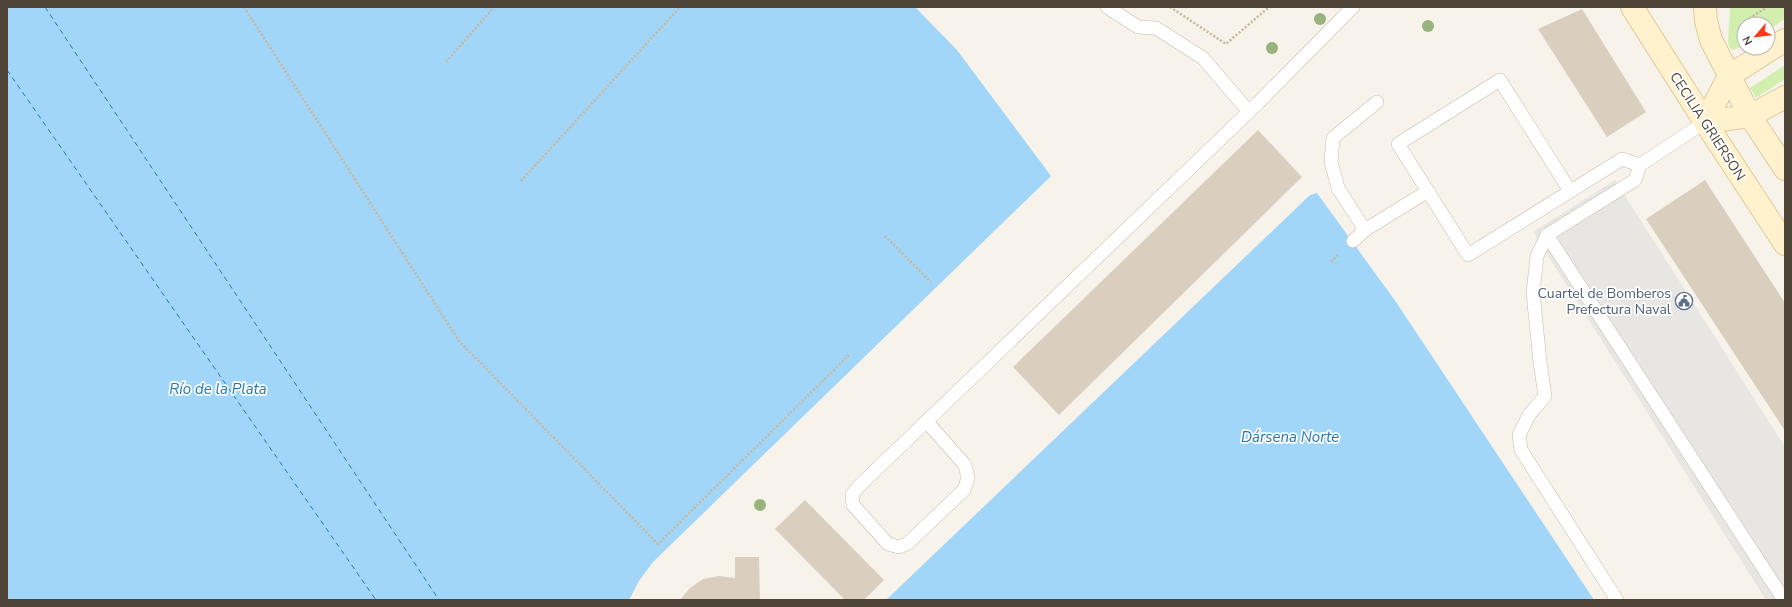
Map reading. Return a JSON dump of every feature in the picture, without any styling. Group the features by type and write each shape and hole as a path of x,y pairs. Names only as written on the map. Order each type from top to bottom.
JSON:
{"main road":[{"name":"CECILIA GRIERSON","path":"1632,7 1785,244"},
{"path":"1705,7 1706,21 1711,40 1750,116 1785,169"},
{"path":"1705,122 1729,76 1785,40"},
{"path":"1705,122 1750,116 1785,97"}],"lane":[{"path":"1107,7 1138,27 1156,28 1203,58 1249,112"},
{"path":"927,422 965,465 968,478 964,490 907,544 899,547 888,544 853,505 852,495 858,487 1249,112 1353,7"},
{"path":"1570,191 1500,80 1398,144 1468,255 1622,159 1640,165"},
{"path":"1365,230 1338,188 1331,162 1333,138 1377,102"},
{"path":"1616,600 1522,450 1519,435 1529,415 1545,396 1533,293 1537,256 1547,235 1635,180 1640,165 1705,122"},
{"path":"1353,241 1365,230 1428,191"},
{"path":"1547,235 1784,600"}],"path":[{"path":"244,7 459,341 658,544 850,354"},
{"path":"446,62 494,7"},
{"path":"521,181 680,7"},
{"path":"1170,7 1226,44 1269,7"},
{"path":"1753,16 1767,7"},
{"path":"885,236 931,282"}],"green space":[{"path":"1730,7 1785,7 1785,19 1776,25 1776,16 1736,16 1736,49 1733,50 1730,48 1728,43"},
{"path":"1785,65 1785,79 1756,98 1750,88"}],"shaded area":[{"path":"1615,180 1785,447 1785,600 1766,600 1533,232"}],"water":[{"name":"Río de la Plata","path":"7,7 915,7 957,50 1051,176 653,562 639,581 629,600 7,600"},
{"name":"Dársena Norte","path":"1317,193 1396,302 1594,600 886,600 1310,195"}],"building":[{"path":"1582,9 1646,112 1607,137 1538,29"},
{"path":"1258,130 1302,177 1059,415 1013,367"},
{"path":"1705,180 1785,303 1785,431 1646,219"},
{"path":"805,500 884,580 864,600 845,600 775,529"},
{"path":"735,557 759,557 760,600 680,600 690,588 703,579 719,576 735,578"}],"ferry route":[{"path":"45,7 439,600"},
{"path":"7,70 376,600"}],"place":[{"name":"Cuartel de Bomberos Prefectura Naval","path":"1684,301"}]}
